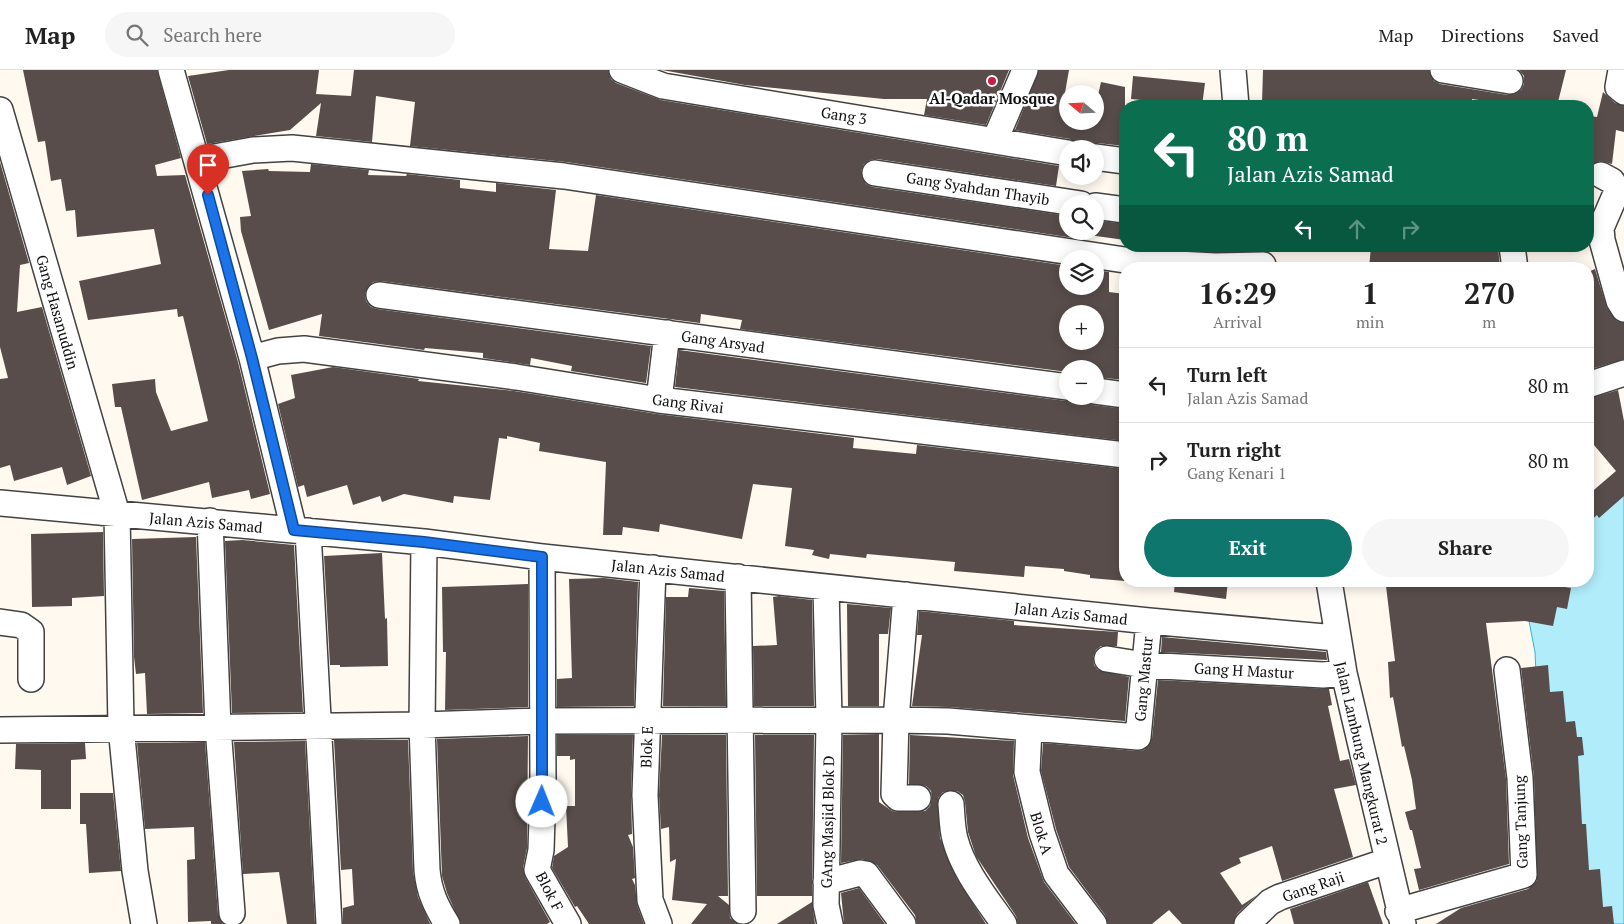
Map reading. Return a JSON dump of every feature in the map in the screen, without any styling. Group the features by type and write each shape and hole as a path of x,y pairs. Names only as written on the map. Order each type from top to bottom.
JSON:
{"street":[{"path":"172,70 301,531 329,924"},
{"name":"Gang 3","path":"622,70 663,86 1059,151"},
{"path":"995,140 1025,70"},
{"path":"1233,70 1236,100"},
{"path":"1443,70 1474,72 1510,81"},
{"path":"1621,70 1618,88 1624,92"},
{"name":"Gang Hasanuddin","path":"0,110 117,514 122,727 135,871 144,924"},
{"path":"198,160 253,150 292,148 564,176 1138,262"},
{"path":"1104,158 1119,160"},
{"name":"Gang Syahdan Thayib","path":"875,173 1059,201"},
{"path":"1601,175 1612,181 1617,191 1601,228 1602,240 1619,301 1624,309"},
{"path":"1104,207 1119,209"},
{"path":"1246,262 1262,260"},
{"name":"Gang Arsyad","path":"379,295 1059,386"},
{"path":"659,400 667,334"},
{"name":"Gang Rivai","path":"252,358 278,351 304,349 516,377 659,400 1119,454"},
{"path":"1594,383 1624,373"},
{"path":"1104,392 1119,395"},
{"name":"Jalan Azis Samad","path":"0,503 424,542 542,557 1149,621 1336,638"},
{"path":"210,521 218,727 232,913"},
{"path":"424,542 422,725 429,888 435,905 447,924"},
{"name":"Blok F","path":"542,557 541,721 543,785 541,850 537,870 568,924"},
{"name":"Blok E","path":"653,568 645,795 650,900 660,924"},
{"path":"738,577 743,910"},
{"name":"GAng Masjid Blok D","path":"826,586 829,720 826,905 830,924"},
{"name":"Jalan Lambung Mangkurat 2","path":"1330,587 1336,638 1387,861 1396,919"},
{"path":"906,595 896,720 894,794 898,798 918,798"},
{"name":"Gang Mastur","path":"1029,728 1138,737 1149,621"},
{"path":"0,622 21,626 31,632 32,679"},
{"name":"Gang H Mastur","path":"1107,659 1144,664 1323,675 1344,672"},
{"name":"Gang Tanjung","path":"1396,919 1524,875 1520,778 1506,670"},
{"path":"0,730 122,727 422,725 647,720 948,721 1029,728"},
{"name":"Blok A","path":"1029,728 1027,772 1042,833 1056,874 1094,924"},
{"path":"951,804 954,838 958,850 980,890 1004,924"},
{"name":"Gang Raji","path":"1247,924 1270,902 1280,897 1387,861"},
{"path":"826,882 860,873 866,874 903,924"}],"water":[{"path":"1624,488 1624,924 1571,924 1537,693 1535,652 1527,611 1533,587 1594,587 1594,514"}],"building":[{"path":"23,70 157,70 181,158 155,165 157,176 185,175 238,362 270,494 251,499 249,490 212,498 209,482 142,500 121,407 115,407 112,384 155,379 156,392 171,431 208,421 183,316 178,317 177,309 88,320 79,281 161,264 154,229 77,237 75,210 66,211 61,179 51,181 45,141 38,142"},
{"path":"229,70 319,70 316,94 351,96 354,70 608,70 611,79 616,83 661,100 1059,166 1056,186 877,159 870,160 864,164 861,171 866,184 873,187 1059,215 1059,236 566,162 410,146 415,102 376,96 372,142 316,136 321,103 290,130 207,144 188,76"},
{"path":"662,70 1009,70 986,125 924,115 927,99 884,99 745,85"},
{"path":"1039,70 1069,70 1066,85 1059,85 1059,130 1104,130 1104,85 1100,85 1101,82 1125,87 1125,100 1119,100 1119,145 1104,144 1104,140 1070,139 1015,130"},
{"path":"1263,70 1429,70 1434,81 1440,84 1508,95 1521,90 1524,84 1524,76 1519,70 1566,70 1558,100 1262,100"},
{"path":"1133,76 1205,83 1203,100 1131,99"},
{"path":"1603,92 1615,103 1624,106 1624,132 1616,130 1612,164 1600,161 1594,164 1594,117 1597,117"},
{"path":"0,162 29,263 20,265 17,312 42,307 91,476 67,485 62,467 14,481 10,465 0,468 0,379 8,378 0,347"},
{"path":"311,164 369,170 368,175 406,176 407,174 460,180 460,188 496,192 496,183 556,190 549,249 588,251 596,195 1059,265 1059,295 1104,295 1104,271 1109,272 1109,292 1119,293 1119,379 1104,378 1104,360 1059,360 1059,371 740,329 742,320 701,314 700,323 381,281 373,282 365,293 366,301 371,307 377,309 651,346 646,383 571,371 572,366 531,358 530,365 483,358 483,353 425,348 424,350 319,336 322,314 269,330 241,231 240,217 251,216 242,171 268,169 269,171 310,172"},
{"path":"1104,221 1119,223 1119,239 1104,237"},
{"path":"1370,252 1499,252 1499,262 1370,262"},
{"path":"1594,269 1607,308 1617,321 1624,323 1624,359 1594,368"},
{"path":"679,350 1059,400 1059,405 1093,405 1119,408 1119,440 675,387"},
{"path":"333,367 419,379 418,381 514,391 657,414 854,438 853,448 916,454 917,445 1119,468 1119,580 1090,578 1090,575 1064,571 1064,569 1025,566 1024,577 954,571 955,562 867,554 866,558 830,554 829,559 812,555 814,550 785,546 792,488 753,484 742,539 660,524 659,532 623,527 622,535 603,535 606,462 539,451 540,443 507,436 507,439 499,438 490,500 454,496 453,503 404,494 382,502 380,496 353,505 347,485 307,497 304,485 298,487 278,404 295,398 291,375"},
{"path":"1618,390 1624,421 1624,496 1599,518 1597,515 1594,518 1594,490 1616,471 1594,445 1594,397"},
{"path":"103,532 104,596 72,598 72,606 32,607 31,534"},
{"path":"196,537 203,713 147,714 145,673 136,674 134,657 132,539"},
{"path":"242,540 294,545 303,712 232,713 225,541"},
{"path":"382,553 385,619 387,618 388,666 340,667 340,665 330,665 324,556"},
{"path":"604,578 638,582 634,706 557,707 557,679 572,678 569,579"},
{"path":"528,584 528,707 445,710 446,652 443,652 442,587"},
{"path":"1174,587 1227,587 1226,599 1174,592"},
{"path":"1386,587 1571,588 1567,609 1557,607 1553,626 1525,621 1486,623 1506,779 1509,864 1419,890 1414,869 1421,868 1412,830 1410,830 1405,812 1416,809 1412,780 1404,746 1402,747 1393,697 1390,698 1388,662 1395,661"},
{"path":"689,588 724,591 726,706 663,706 666,597 688,597"},
{"path":"773,597 812,600 814,706 754,706 753,646 777,645"},
{"path":"847,604 891,608 888,634 879,634 879,706 848,706"},
{"path":"919,611 1014,621 1014,625 1118,632 1117,646 1101,646 1096,650 1093,657 1094,665 1098,670 1129,677 1125,721 949,707 912,706 922,635 917,635"},
{"path":"1162,637 1326,652 1327,660 1161,652"},
{"path":"1548,665 1550,692 1563,691 1566,722 1575,721 1577,737 1582,737 1584,755 1578,756 1582,824 1586,824 1589,870 1600,869 1603,907 1612,906 1614,924 1436,924 1461,908 1528,889 1537,880 1534,777 1521,668"},
{"path":"1158,680 1329,689 1332,705 1328,706 1340,761 1349,759 1356,785 1334,789 1353,857 1282,881 1272,846 1239,858 1241,863 1220,873 1242,905 1257,895 1237,914 1233,924 1182,924 1169,910 1152,924 1108,924 1105,915 1069,867 1056,829 1041,771 1043,743 1144,750 1152,738"},
{"path":"879,734 879,802 892,811 898,812 925,811 930,806 932,798 931,791 926,786 909,784 910,735 1014,741 1013,775 1028,838 1044,882 1076,924 1018,924 1016,916 976,856 968,832 963,795 957,791 943,792 938,798 940,838 957,879 986,924 917,924 915,915 877,865 862,859 841,863 843,735"},
{"path":"557,735 633,735 632,834 628,835 633,847 635,878 632,879 635,885 637,905 644,924 589,924 577,906 575,907 552,868 554,856 568,847 566,806 575,806 575,759 570,760 570,756 557,756"},
{"path":"662,735 726,735 728,896 718,896 729,905 730,918 738,924 691,924 707,904 672,900 676,859 670,862 669,827 661,829 659,795"},
{"path":"755,735 814,735 812,896 757,896"},
{"path":"528,736 527,848 523,868 525,877 550,922 547,924 461,924 447,893 442,876 437,739"},
{"path":"334,740 408,740 413,872 418,897 430,924 343,924 343,908 354,905 352,869 341,870"},
{"path":"305,741 315,924 287,924 279,872 243,874 234,742"},
{"path":"205,742 218,914 223,924 211,924 211,921 188,922 187,860 195,859 194,827 145,829 137,743"},
{"path":"85,743 86,759 71,760 71,809 41,809 41,770 15,769 16,744"},
{"path":"80,793 113,793 121,871 89,873 86,824 80,824"},
{"path":"1368,882 1383,924 1294,924 1290,909"},
{"path":"859,888 885,924 844,924 841,893"},
{"path":"812,902 815,924 777,924"}],"place":[{"name":"Al-Qadar Mosque","path":"992,81"}],"route":[{"path":"208,195 252,358 294,530 424,542 542,557 542,802"}]}
